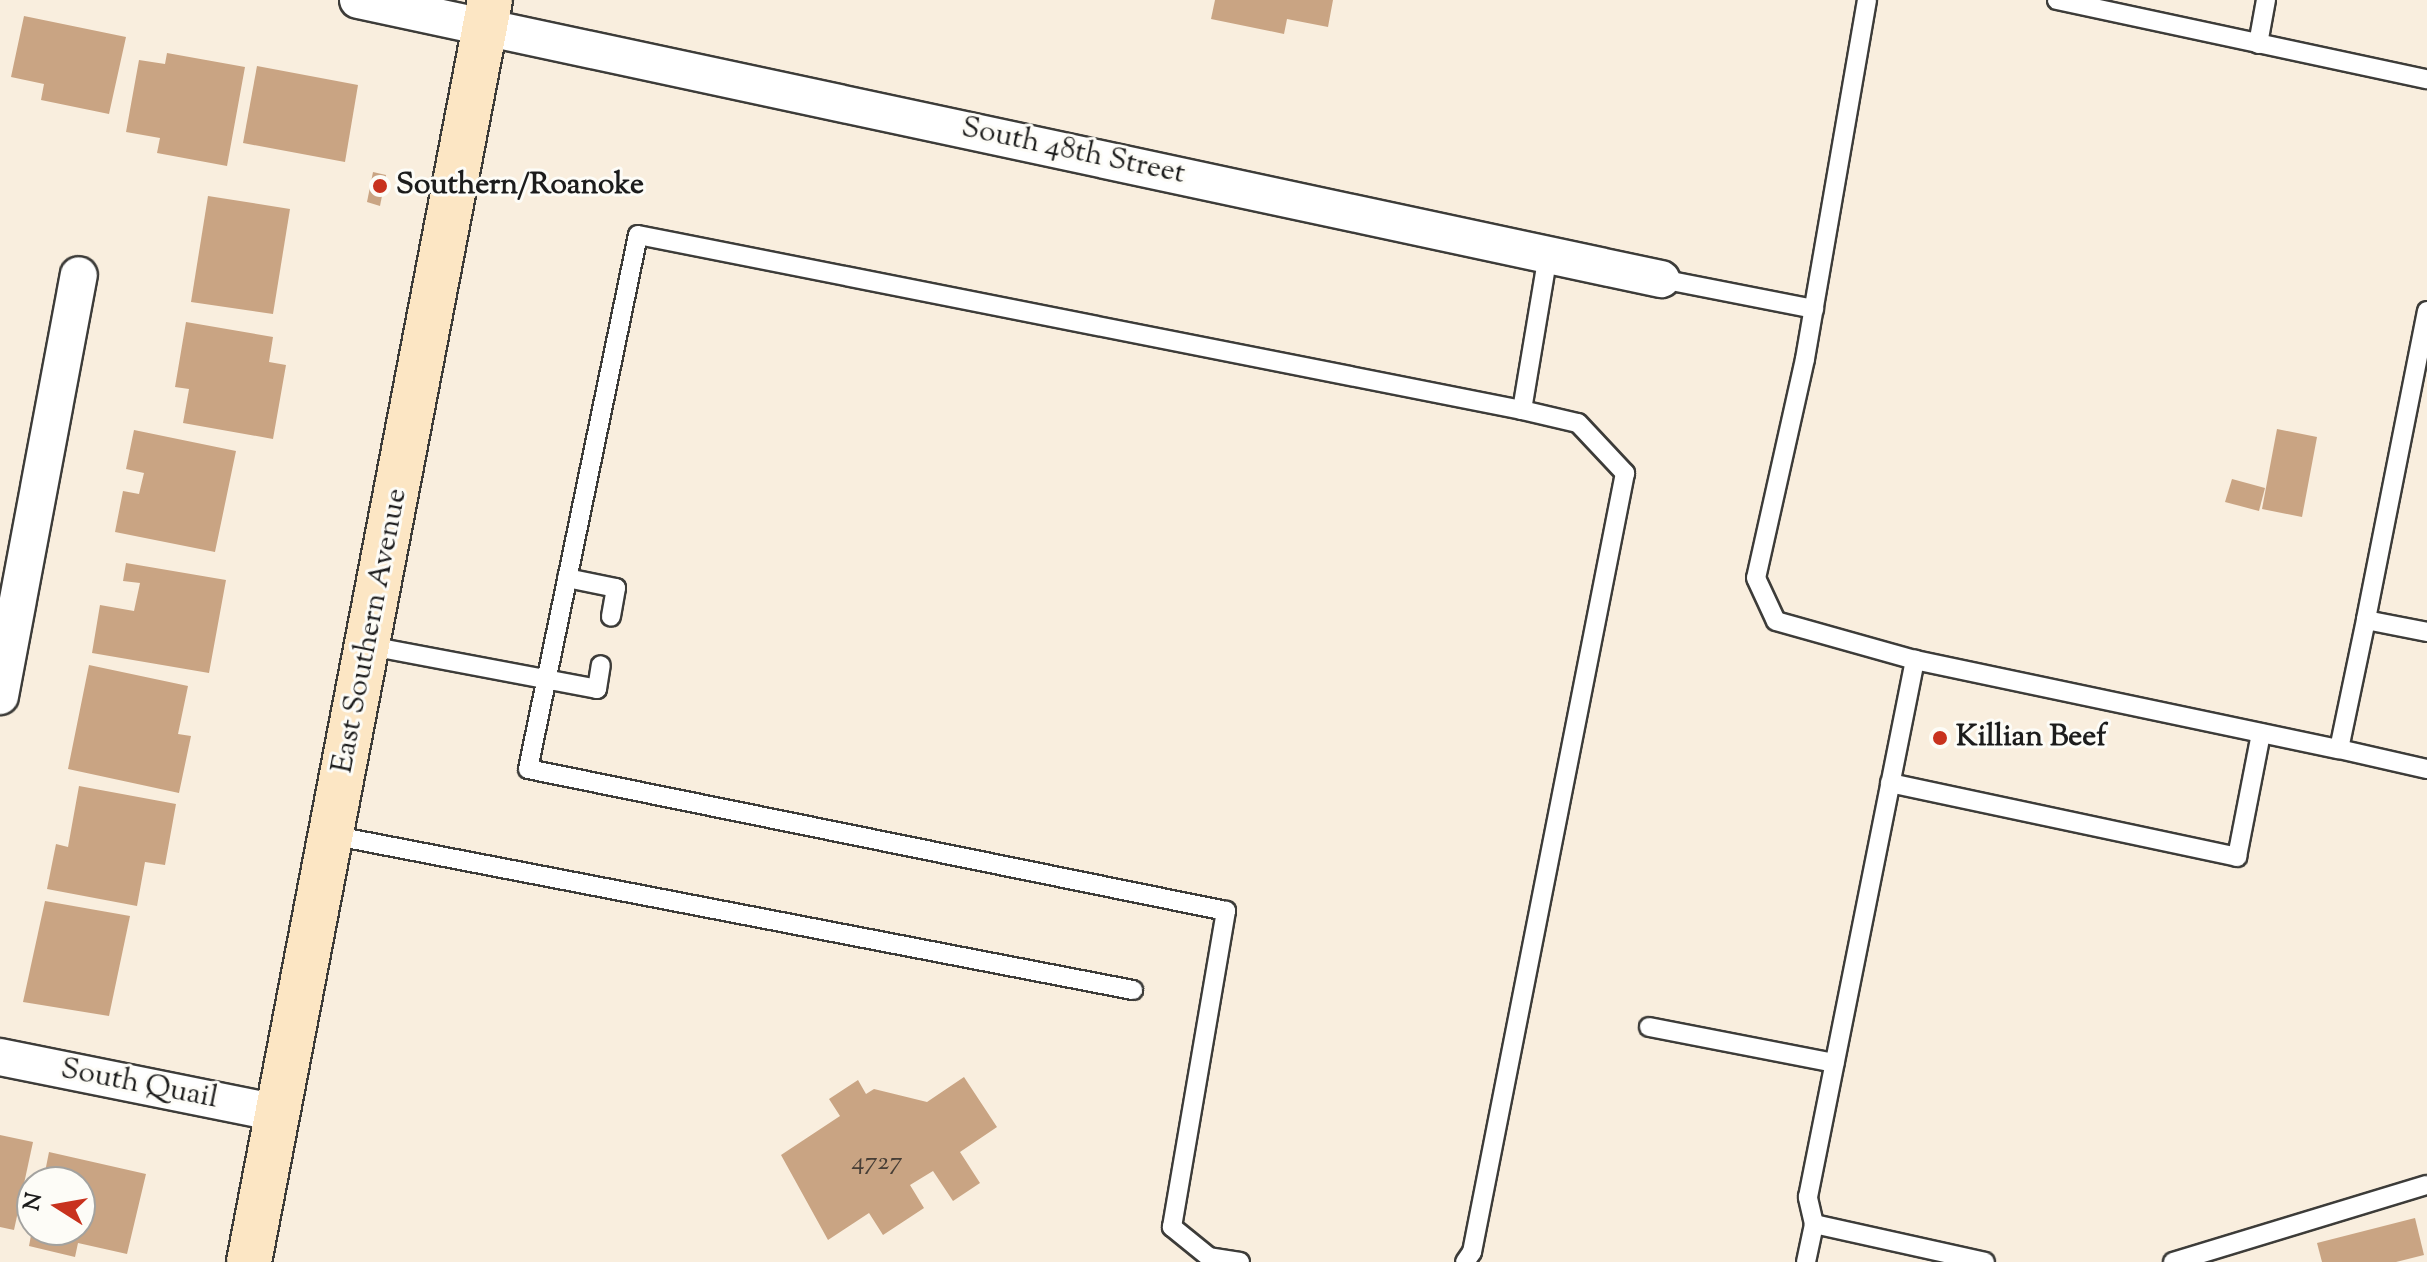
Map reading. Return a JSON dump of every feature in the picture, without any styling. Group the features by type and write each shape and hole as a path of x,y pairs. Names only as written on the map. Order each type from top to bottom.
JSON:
{"main road":[{"name":"East Southern Avenue","path":"249,1262 370,646 488,14"}],"street":[{"name":"South 48th Street","path":"358,0 488,14 1661,279"},
{"path":"0,696 79,275"},
{"name":"South Quail","path":"0,1057 278,1113"}],"lane":[{"path":"1867,0 1814,309 1756,578 1776,621 1915,660 2427,769"},
{"path":"2057,0 2427,79"},
{"path":"2258,44 2266,0"},
{"path":"1240,1262 1209,1257 1172,1227 1226,911 528,769 638,235 1578,423 1625,473 1472,1252 1465,1262"},
{"path":"1522,410 1548,255"},
{"path":"1661,279 1814,309"},
{"path":"2339,749 2427,311"},
{"path":"567,578 616,588 611,617"},
{"path":"2366,620 2427,632"},
{"path":"370,646 597,689 601,665"},
{"path":"1806,1262 1814,1224 1808,1197 1915,660"},
{"path":"1890,783 2237,857 2261,733"},
{"path":"331,835 1133,990"},
{"path":"1649,1027 1835,1063"},
{"path":"2173,1262 2427,1185"},
{"path":"1814,1224 1985,1262"}],"building":[{"path":"1215,0 1333,0 1328,27 1287,19 1284,34 1211,19"},
{"path":"24,16 126,37 109,114 41,100 44,84 11,77"},
{"path":"167,53 245,67 227,166 157,153 160,138 126,132 139,60 165,64"},
{"path":"257,66 358,85 345,162 243,143"},
{"path":"373,172 386,175 380,206 367,202"},
{"path":"208,196 290,209 273,314 191,302"},
{"path":"186,322 273,337 269,362 286,365 273,439 183,423 189,389 175,387"},
{"path":"2277,429 2317,437 2302,517 2262,509"},
{"path":"134,430 236,451 215,552 115,532 123,491 139,494 144,473 126,469"},
{"path":"2232,479 2265,488 2259,511 2225,502"},
{"path":"126,563 226,580 209,673 92,653 100,605 134,611 140,583 123,581"},
{"path":"89,665 188,686 178,734 191,736 179,793 68,769"},
{"path":"79,786 176,804 165,865 145,862 137,906 47,889 56,844 68,847"},
{"path":"45,901 130,916 109,1016 23,1002"},
{"path":"964,1077 997,1127 960,1152 980,1183 953,1201 933,1171 910,1185 924,1208 883,1235 869,1213 828,1240 781,1155 840,1116 829,1099 858,1080 866,1094 874,1089 927,1102"},
{"path":"0,1135 33,1142 28,1166 16,1166 14,1230 0,1227"},
{"path":"49,1152 146,1174 127,1254 91,1246 96,1246 96,1166 46,1166"},
{"path":"2415,1218 2424,1255 2396,1262 2322,1262 2317,1243"},
{"path":"29,1246 77,1246 75,1257"}],"place":[{"name":"Southern/Roanoke","path":"380,186"},
{"name":"Killian Beef","path":"1940,738"}]}
